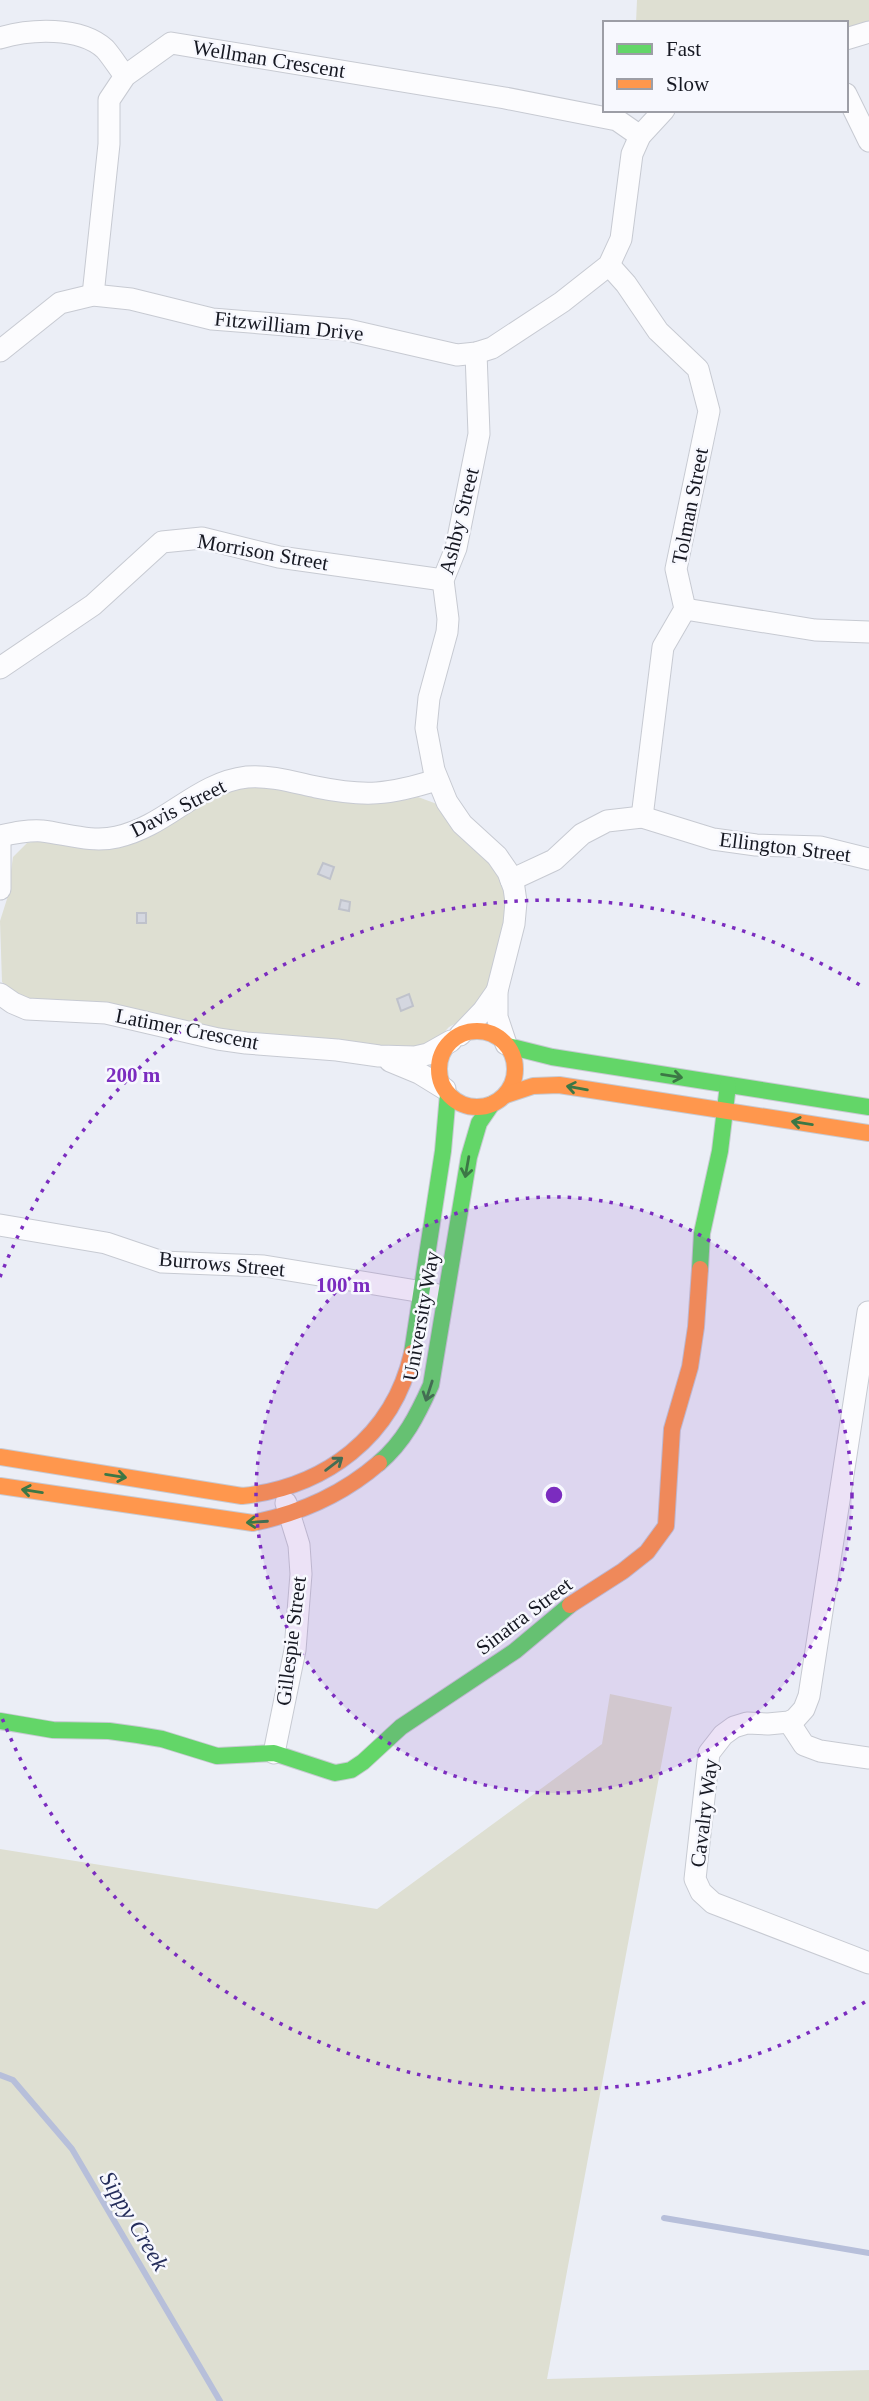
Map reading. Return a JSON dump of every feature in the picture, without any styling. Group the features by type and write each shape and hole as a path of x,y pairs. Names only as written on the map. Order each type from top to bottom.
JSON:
{"street":[{"path":"0,38 45,30 89,40 104,49 125,76"},
{"path":"848,37 869,32"},
{"name":"Wellman Crescent","path":"93,295 109,144 109,100 125,76 171,43 617,120 640,136"},
{"path":"848,98 869,141"},
{"path":"610,265 621,239 632,153 640,136 662,112"},
{"name":"Fitzwilliam Drive","path":"0,351 60,303 93,295 131,299 212,320 348,330 437,352 457,355 476,353 506,340 610,265"},
{"name":"Tolman Street","path":"610,265 658,331 698,369 709,411 676,569 685,609"},
{"name":"Ashby Street","path":"476,353 479,434 456,548 443,580 447,632 429,698 427,720 429,749 436,780 456,817 497,856 516,894 515,912 497,991 497,1017 507,1045"},
{"name":"Morrison Street","path":"0,668 93,604 162,541 202,538 279,557 443,580"},
{"path":"642,817 663,647 685,609 815,630 869,632"},
{"name":"Davis Street","path":"0,836 35,831 90,839 117,837 148,827 212,786 245,777 273,778 335,791 374,794 395,793 436,780"},
{"name":"Ellington Street","path":"511,880 554,860 582,834 607,821 642,817 713,839 756,845 820,847 869,859"},
{"path":"0,844 0,889"},
{"name":"Ashby Street","path":"456,1038 483,1011 497,991"},
{"name":"Latimer Crescent","path":"0,995 27,1009 106,1013 218,1039 379,1056 420,1057 456,1038"},
{"path":"869,1107 552,1057 507,1045 488,1032 471,1031 456,1038 442,1055 439,1067 440,1079 447,1092 468,1106 484,1106 533,1086 559,1085 869,1133"},
{"path":"499,1099 514,1080 516,1071 507,1045"},
{"name":"Latimer Crescent","path":"379,1056 419,1073 447,1092"},
{"name":"Sinatra Street","path":"0,1721 53,1730 108,1731 138,1735 217,1755 274,1753 335,1773 351,1770 401,1727 515,1651 560,1612 623,1571 646,1552 666,1526 672,1429 690,1367 696,1327 702,1233 720,1151 728,1085"},
{"name":"University Way","path":"0,1457 242,1496 282,1490 306,1481 328,1469 359,1445 394,1406 409,1365 446,1133 447,1092"},
{"name":"University Way","path":"0,1486 253,1523 290,1516 322,1503 375,1467 408,1433 431,1385 472,1141 479,1123 499,1099"},
{"name":"Burrows Street","path":"0,1225 107,1243 162,1262 264,1266 446,1296"},
{"path":"868,1312 861,1411 809,1696 804,1709 789,1722 804,1745 820,1751 869,1758"},
{"name":"Gillespie Street","path":"274,1753 295,1650 301,1574 299,1545 282,1490"},
{"name":"Cavalry Way","path":"789,1722 747,1723 734,1727 723,1735 709,1753 695,1879 701,1892 713,1903 869,1963"}],"shaded area":[{"path":"637,0 869,0 869,21 848,27 848,21 636,21"},
{"path":"256,785 405,800 418,797 437,804 487,859 502,879 506,915 490,985 466,1018 449,1027 422,1051 254,1036 32,1001 17,994 2,982 0,921 7,899 13,857 27,843 39,841 122,846 152,836 217,794"},
{"path":"610,1694 672,1707 547,2379 869,2370 869,2401 0,2401 0,1849 377,1909 602,1744"}],"building":[{"path":"323,863 334,867 330,879 318,874"},
{"path":"341,900 350,902 349,911 339,909"},
{"path":"137,913 146,913 146,923 137,923"},
{"path":"409,994 413,1006 401,1011 397,999"}],"waterway":[{"name":"Sippy Creek","path":"0,2075 13,2080 72,2149 220,2401"},
{"path":"664,2218 869,2253"}],"traffic: fast":[{"path":"508,1046 552,1057 869,1107"},
{"path":"700,1269 702,1233 720,1151 728,1085"},
{"path":"412,1353 443,1151 448,1094"},
{"path":"379,1463 403,1437 431,1385 469,1157 479,1123 492,1104"},
{"path":"0,1721 53,1730 109,1731 138,1735 162,1739 217,1756 274,1753 335,1773 351,1770 401,1727 515,1651 570,1605"}],"traffic: slow":[{"path":"477,1031 492,1034 504,1042 512,1054 515,1069 512,1084 504,1096 492,1104 477,1107 462,1104 450,1096 442,1084 439,1069 442,1054 450,1042 462,1034 477,1031"},
{"path":"506,1095 533,1086 559,1085 869,1133"},
{"path":"570,1605 647,1552 666,1526 672,1429 690,1367 700,1269"},
{"path":"0,1457 242,1496 272,1491 301,1482 327,1469 351,1453 372,1433 389,1410 403,1383 412,1353"},
{"path":"0,1486 253,1523 288,1514 320,1501 379,1463"}]}
